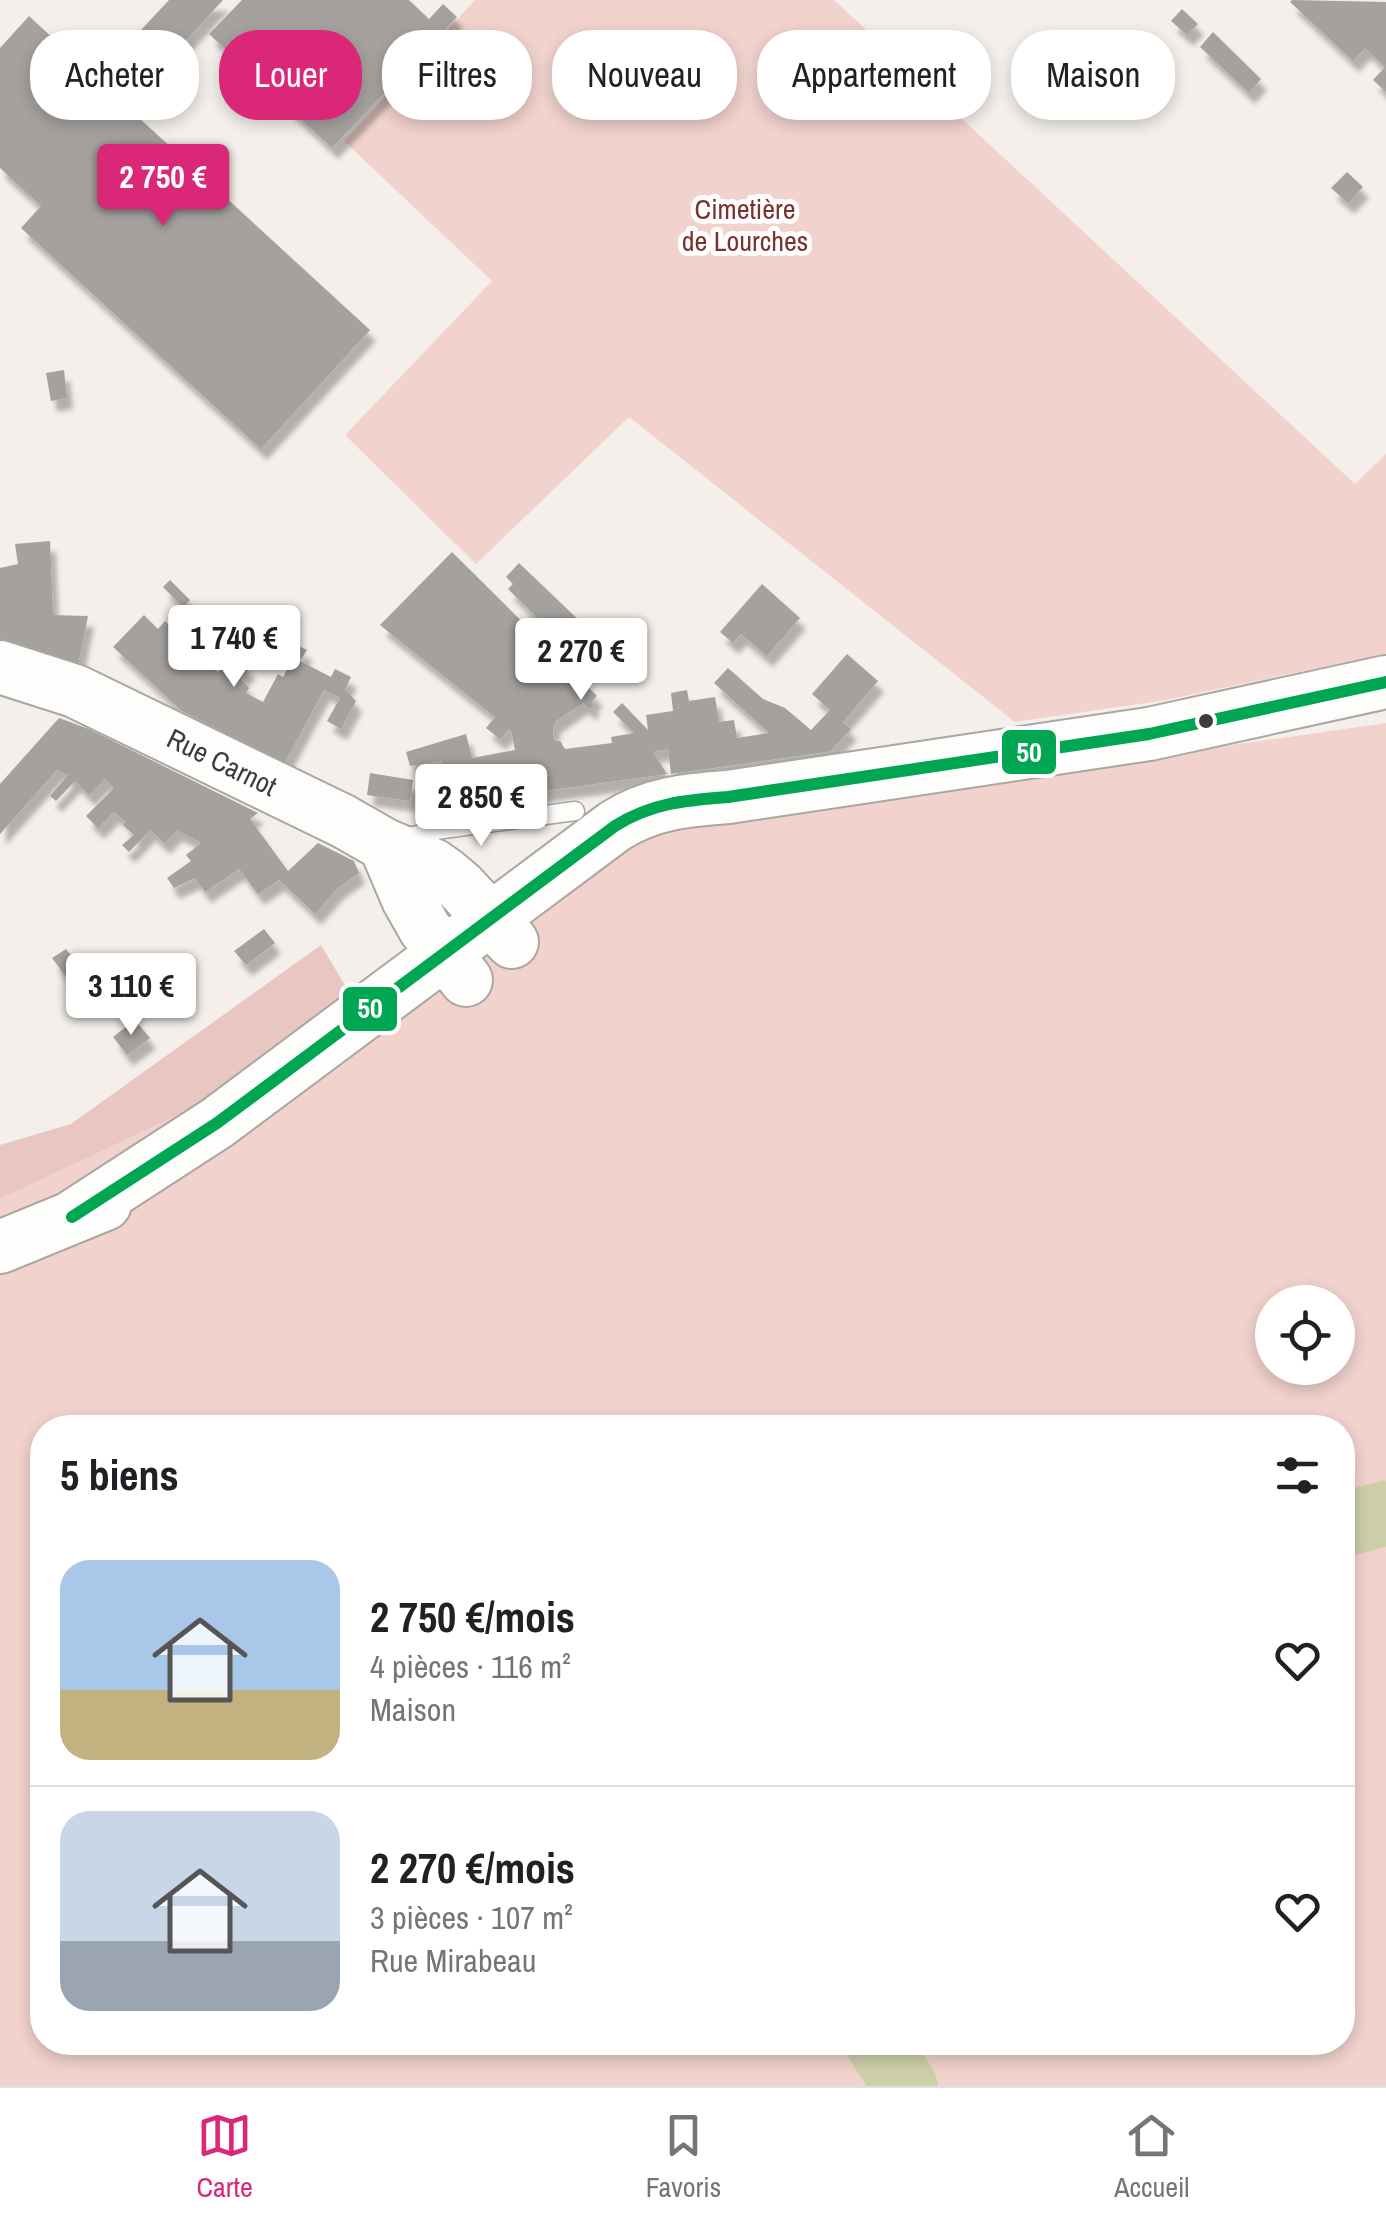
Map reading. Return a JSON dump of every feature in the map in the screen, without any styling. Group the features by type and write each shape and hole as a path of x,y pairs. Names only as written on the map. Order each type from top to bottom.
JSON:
{"street":[{"name":"Rue Carnot","path":"0,667 75,691 432,865 460,886 502,930"},
{"path":"0,1247 72,1217 455,966 502,930 703,806 728,797 1150,734 1386,682"},
{"path":"385,845 416,915 455,966"}],"lane":[{"path":"385,845 436,830 575,811"}],"green space":[{"name":"Cimetière de Lourches","path":"475,0 834,0 866,30 757,30 757,120 963,120 1355,484 1386,454 1386,654 1160,701 1015,722 629,417 476,564 345,435 492,281 344,141 382,100 382,120 532,120 532,30 447,30"},
{"path":"1386,723 1386,2086 0,2086 0,1199 191,1109 556,857 731,817"}],"shaded area":[{"path":"321,945 352,997 191,1109 0,1199 0,1145 71,1124"}],"building":[{"path":"169,0 223,0 196,30 141,30"},
{"path":"242,0 409,0 429,19 443,4 457,17 445,30 382,30 382,96 362,117 362,30 219,30 219,43 209,34"},
{"path":"1292,0 1386,2 1386,92 1373,80 1385,67 1365,48 1353,61"},
{"path":"1182,9 1198,24 1187,35 1171,21"},
{"path":"29,16 44,30 30,30 30,120 141,120 370,330 261,449 21,228 41,206 0,168 0,48"},
{"path":"1213,32 1261,79 1249,93 1200,47"},
{"path":"302,120 359,120 332,148"},
{"path":"1347,172 1363,187 1348,203 1331,188"},
{"path":"64,370 67,398 51,401 46,373"},
{"path":"50,541 53,615 88,616 78,665 3,652 0,568 18,564 15,544"},
{"path":"452,552 597,696 590,709 583,703 555,722 554,741 560,741 565,749 612,743 611,737 634,733 613,712 622,703 648,730 646,715 673,711 671,693 687,690 689,701 715,697 719,722 734,720 737,738 769,733 714,683 728,668 763,699 785,708 811,730 830,710 812,694 847,654 878,681 843,722 851,729 834,751 671,774 668,749 653,752 667,774 450,804 442,761 410,766 406,752 466,734 472,758 515,750 511,730 500,739 486,728 495,717 380,625"},
{"path":"519,563 586,627 574,639 585,650 578,658 508,589 513,584 506,577"},
{"path":"170,580 190,600 183,607 163,587"},
{"path":"762,584 800,618 767,656 741,634 733,643 720,632"},
{"path":"144,615 158,629 165,621 218,672 236,648 243,656 240,659 250,668 240,678 249,688 246,693 263,702 278,674 283,677 299,646 307,650 300,661 331,677 335,669 351,677 345,689 356,701 341,729 327,721 340,698 324,690 284,764 182,711 113,647"},
{"path":"59,718 258,813 250,819 288,871 318,843 354,861 359,873 338,888 315,914 279,880 258,894 239,869 205,892 195,878 174,888 167,878 191,861 186,855 201,843 177,830 164,843 150,830 129,852 122,845 134,835 123,825 126,822 114,812 98,828 86,816 114,788 105,779 89,795 75,781 56,801 50,796 68,775 57,770 0,834 0,784"},
{"path":"370,773 413,780 410,801 367,795"},
{"path":"264,929 275,943 246,965 234,951"},
{"path":"66,949 100,992 85,1002 52,958"},
{"path":"135,1020 150,1038 127,1055 113,1037"}],"waterway":[{"path":"1355,1521 1386,1513"},
{"path":"885,2055 905,2086"}],"transit line":[{"name":"50","path":"72,1217 217,1123 615,826 642,812 684,801 1149,734 1386,682"}]}
